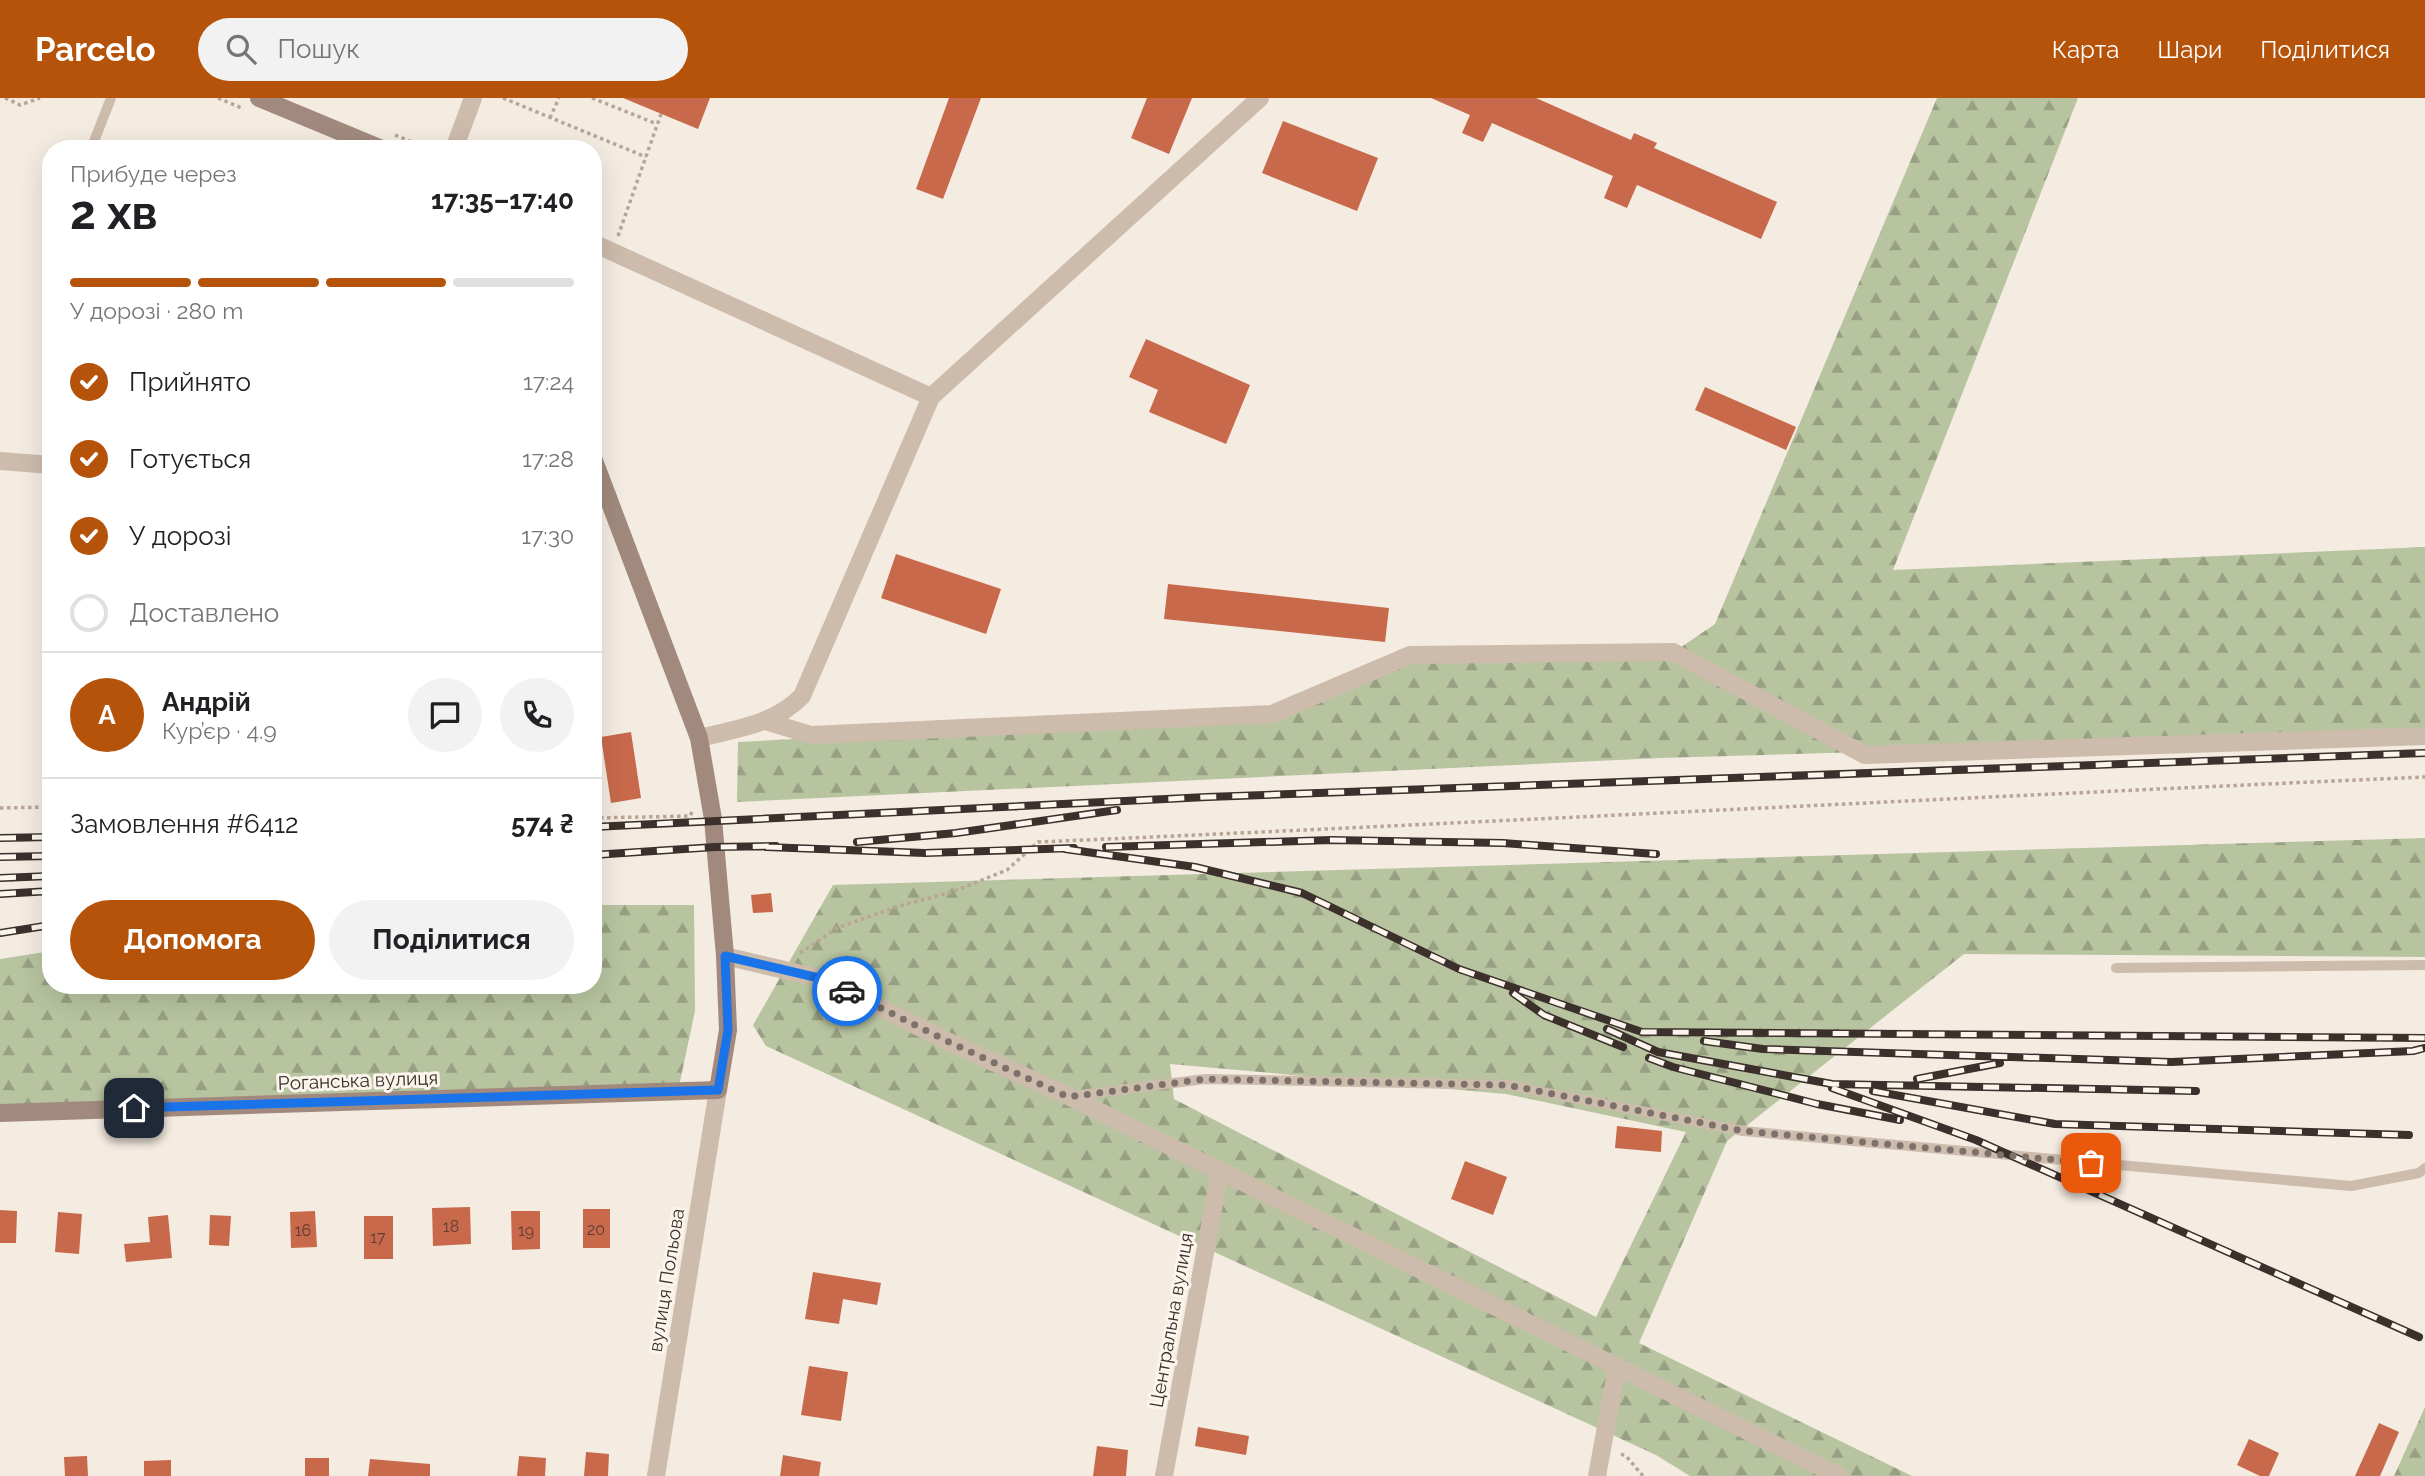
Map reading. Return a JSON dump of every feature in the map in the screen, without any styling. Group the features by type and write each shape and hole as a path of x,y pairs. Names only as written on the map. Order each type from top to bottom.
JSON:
{"street":[{"path":"259,98 360,140"},
{"path":"457,140 472,98"},
{"path":"699,738 765,721 792,706 802,696 931,397 1260,98"},
{"path":"602,247 931,397"},
{"path":"0,461 42,464"},
{"path":"602,500 699,738 713,820 725,956 728,1030 718,1090"},
{"path":"765,721 811,735 1272,714 1410,655 1673,652 1866,755 2425,736"},
{"path":"725,956 823,979 1839,1476"},
{"name":"Роганська вулиця","path":"0,1113 718,1090"},
{"name":"вулиця Польова","path":"656,1476 718,1090"},
{"name":"Центральна вулиця","path":"1164,1476 1220,1171"},
{"path":"1597,1476 1617,1367"}],"lane":[{"path":"95,140 111,98"},
{"path":"2116,968 2425,965"},
{"path":"1068,1097 1205,1079 1507,1085 1743,1131 2013,1157 2351,1186 2419,1173 2425,1168"}],"path":[{"path":"5,98 20,105 40,98"},
{"path":"503,98 646,157"},
{"path":"550,118 559,98"},
{"path":"592,98 657,124"},
{"path":"613,252 661,114"},
{"path":"778,969 837,928 899,906 952,892 1007,870 1038,842 2425,777"},
{"path":"602,818 690,816 698,801 698,784 707,784"},
{"path":"0,808 42,807"},
{"path":"1602,1447 1626,1456 1643,1476"}],"green space":[{"path":"1937,98 2078,98 1893,570 2425,547 2425,735 1660,758 737,802 738,742 1271,714 1410,655 1674,652 1715,624"},
{"path":"2425,838 2425,957 1964,954 1727,1141 1639,1343 1912,1476 1690,1476 1656,1455 766,1046 753,1025 833,885","holes":["1170,1064 1506,1094 1686,1132 1596,1317 1174,1099"]},
{"path":"602,905 694,905 695,1011 678,1091 0,1113 0,959 42,952 42,994 602,994"},
{"path":"2425,1407 2425,1476 2394,1476"}],"building":[{"path":"623,98 710,98 698,129"},
{"path":"949,98 981,98 943,199 916,189"},
{"path":"1147,98 1192,98 1169,154 1131,138"},
{"path":"1431,98 1536,98 1631,140 1634,133 1657,143 1654,148 1777,202 1761,239 1637,185 1627,208 1604,198 1613,176 1492,123 1483,142 1462,133 1470,115"},
{"path":"1283,121 1378,158 1357,211 1262,173"},
{"path":"1146,339 1250,385 1226,444 1149,412 1158,390 1129,377"},
{"path":"1705,387 1796,427 1786,450 1695,410"},
{"path":"896,554 1001,589 986,634 881,598"},
{"path":"1168,584 1389,608 1385,642 1164,619"},
{"path":"631,732 641,798 611,803 602,737"},
{"path":"771,893 773,912 753,913 751,895"},
{"path":"1617,1126 1662,1131 1661,1152 1615,1148"},
{"path":"1465,1161 1507,1177 1493,1215 1451,1199"},
{"path":"470,1207 471,1244 433,1246 432,1208"},
{"path":"583,1209 610,1209 610,1248 583,1248"},
{"path":"0,1210 17,1211 16,1243 0,1243"},
{"path":"315,1211 317,1247 291,1248 290,1212"},
{"path":"511,1211 540,1211 540,1249 512,1250"},
{"path":"58,1212 82,1214 79,1254 55,1252"},
{"path":"168,1215 172,1258 126,1262 124,1244 150,1242 148,1217"},
{"path":"210,1215 231,1216 229,1246 209,1245"},
{"path":"364,1216 393,1216 393,1259 364,1259"},
{"path":"813,1272 881,1283 877,1305 843,1299 839,1324 805,1319"},
{"path":"809,1366 848,1372 841,1421 801,1415"},
{"path":"2379,1423 2399,1432 2380,1476 2355,1476"},
{"path":"1198,1427 1249,1436 1246,1455 1195,1446"},
{"path":"2249,1439 2279,1453 2269,1476 2260,1476 2237,1465"},
{"path":"1097,1446 1128,1450 1126,1476 1093,1476"},
{"path":"586,1452 609,1454 608,1476 584,1476"},
{"path":"783,1455 821,1462 819,1476 780,1476"},
{"path":"87,1456 88,1476 65,1476 64,1457"},
{"path":"519,1456 546,1458 545,1476 517,1476"},
{"path":"305,1458 329,1458 329,1476 305,1476"},
{"path":"370,1459 430,1464 430,1476 368,1476"},
{"path":"171,1460 171,1476 144,1476 144,1461"}],"railway":[{"path":"602,827 1207,797 2425,753"},
{"path":"857,842 956,833 1117,810"},
{"path":"0,838 42,837"},
{"path":"1106,847 1331,840 1503,843 1656,854"},
{"path":"602,854 776,846"},
{"path":"766,847 925,853 1074,848"},
{"path":"1065,849 1195,867 1302,893 1459,969 1642,1032 2425,1038"},
{"path":"0,857 42,856"},
{"path":"0,878 42,876"},
{"path":"0,894 42,892"},
{"path":"0,933 42,926"},
{"path":"1513,993 1544,1015 1623,1047"},
{"path":"1607,1029 1658,1052 1832,1084 2196,1091"},
{"path":"1704,1041 1763,1049 2171,1062 2413,1051 2425,1048"},
{"path":"1649,1058 1673,1067 1817,1104 1900,1120"},
{"path":"1917,1079 2000,1063"},
{"path":"1832,1088 1976,1140 2419,1337"},
{"path":"1873,1091 2055,1124 2409,1135"}],"way so far":[{"path":"847,991 1068,1097 1205,1079 1507,1085 1743,1131 2091,1163"}],"route":[{"path":"134,1108 718,1090 728,1030 725,956 823,979 847,991"}]}
